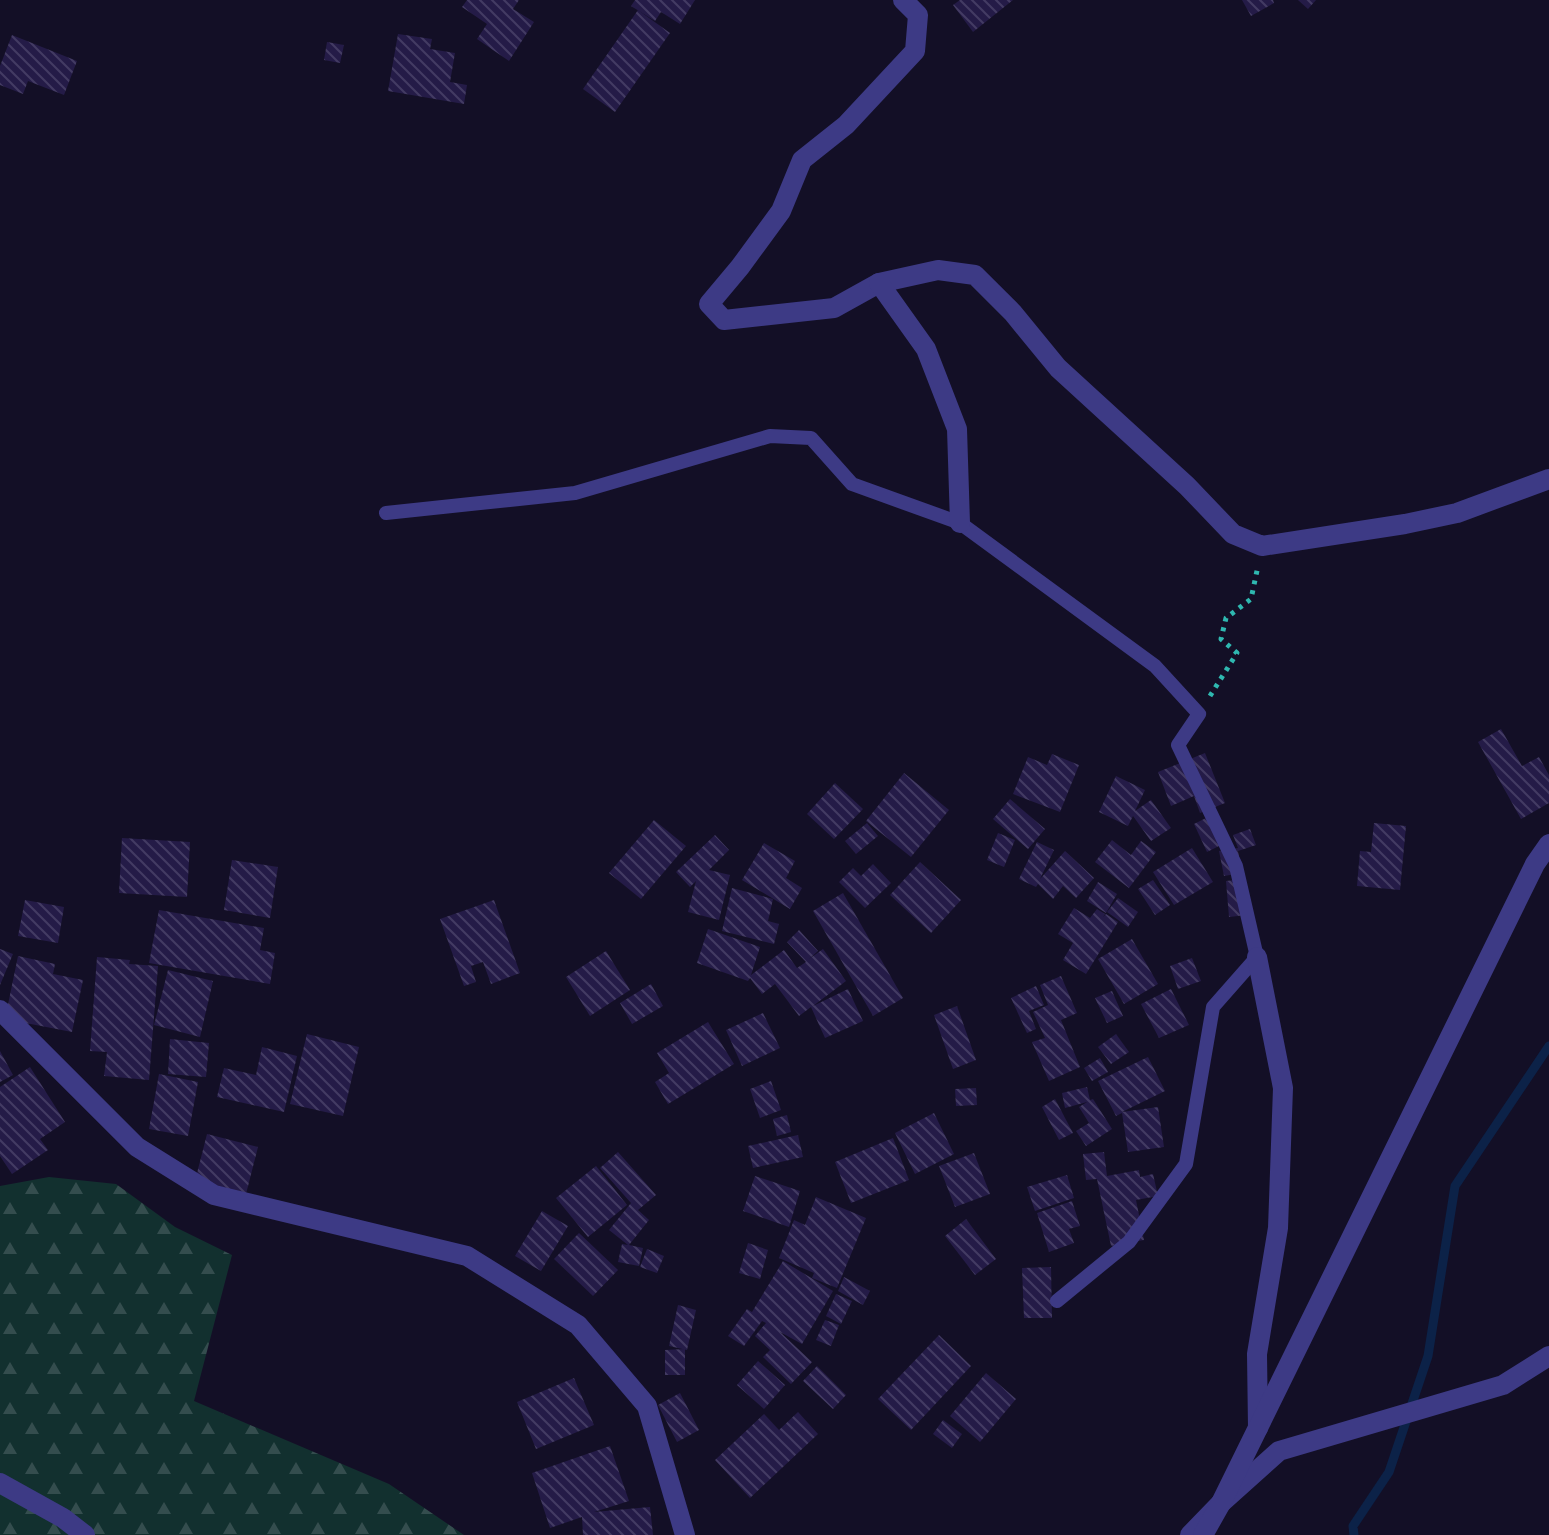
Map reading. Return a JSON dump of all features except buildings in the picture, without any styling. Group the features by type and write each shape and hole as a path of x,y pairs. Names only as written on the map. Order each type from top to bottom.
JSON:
{"street":[{"path":"903,0 918,15 915,51 846,125 802,160 781,211 709,304 724,320 834,308 879,283 938,270 975,275 1013,313 1058,368 1165,465 1233,534 1262,546 1457,513 1549,479"},
{"path":"879,283 926,349 957,429 960,523"},
{"path":"1203,1535 1535,864 1549,844"},
{"path":"1257,957 1283,1088 1278,1228 1257,1354 1258,1428"},
{"path":"0,1010 137,1147 214,1195 467,1256 578,1325 647,1406 685,1535"},
{"path":"1190,1535 1279,1451 1503,1385 1549,1356"},
{"path":"0,1483 63,1518 85,1535"}],"lane":[{"path":"386,513 575,493 770,436 811,438 852,484 960,523 1155,666 1199,714 1178,745 1236,866 1257,957 1213,1007 1186,1164 1129,1242 1057,1301"}],"path":[{"path":"1199,714 1237,653 1221,639 1223,629 1226,618 1251,599 1262,546"}],"green space":[{"path":"49,1177 116,1184 175,1227 232,1255 194,1401 389,1484 464,1535 0,1535 0,1186"}],"waterway":[{"path":"1354,1535 1353,1526 1389,1472 1428,1356 1455,1186 1549,1046"}]}
